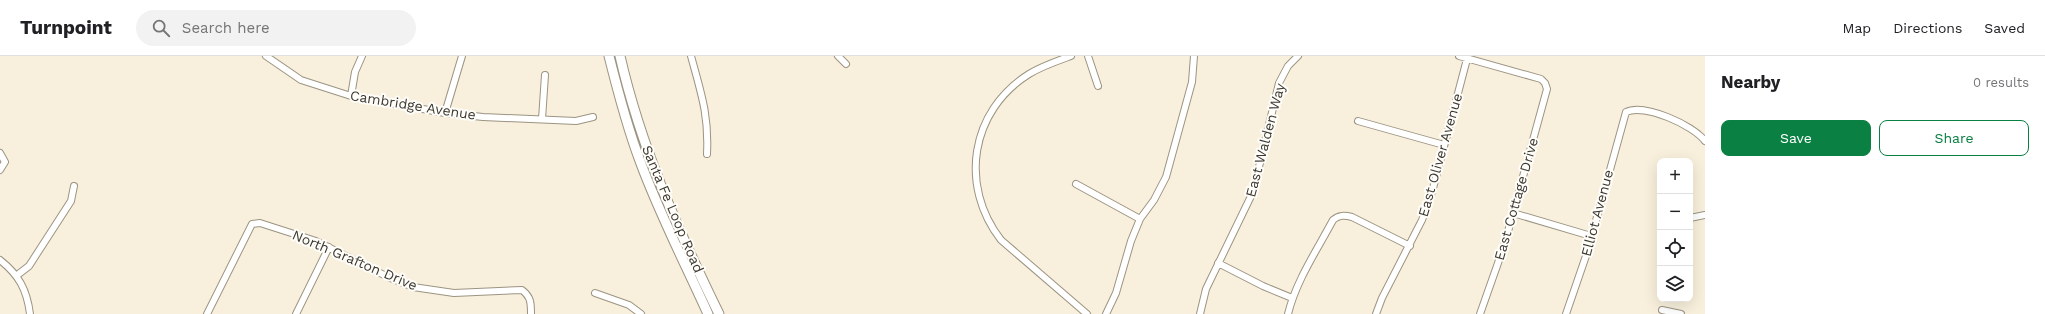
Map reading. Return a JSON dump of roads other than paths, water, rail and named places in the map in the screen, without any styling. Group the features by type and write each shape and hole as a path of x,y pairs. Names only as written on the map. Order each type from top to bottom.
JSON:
{"main road":[{"name":"Santa Fe Loop Road","path":"610,56 622,109 640,161 657,205 708,314"},
{"name":"Santa Fe Loop Road","path":"620,56 653,169 678,228 719,314"}],"street":[{"name":"Cambridge Avenue","path":"266,56 300,80 351,96 444,113 576,121 593,117"},
{"path":"351,96 355,72 362,56"},
{"path":"444,113 462,56"},
{"path":"691,56 706,108 708,133 707,154"},
{"path":"838,56 846,64"},
{"path":"1071,56 1028,74 1008,91 993,110 982,132 976,157 975,178 981,204 990,226 1001,240 1087,314"},
{"path":"1088,56 1098,86"},
{"path":"1106,314 1116,293 1131,241 1140,220 1154,200 1170,165 1192,82 1194,56"},
{"name":"East Walden Way","path":"1200,314 1206,289 1254,192 1279,83 1288,66 1298,56"},
{"path":"1459,56 1467,58"},
{"name":"East Cottage Drive","path":"1467,58 1541,79 1545,83 1547,89 1513,213 1497,266 1480,314"},
{"name":"East Oliver Avenue","path":"1376,314 1382,298 1410,246 1432,192 1467,58"},
{"path":"542,119 545,75"},
{"name":"Elliot Avenue","path":"1566,314 1576,288 1626,112 1631,109 1640,110 1670,118 1692,128 1705,141"},
{"path":"1358,122 1444,145"},
{"path":"0,153 5,162 0,170"},
{"path":"1076,184 1140,220"},
{"path":"16,276 29,266 71,201 74,186"},
{"path":"1513,213 1591,236"},
{"path":"1288,314 1292,298 1333,220 1337,216 1344,215 1352,217 1410,246"},
{"path":"1693,217 1705,215"},
{"name":"North Grafton Drive","path":"207,314 252,224 260,223 329,247 388,277 413,287 454,293 522,290 528,295 531,303 531,314"},
{"path":"296,314 329,247"},
{"path":"0,260 23,285 28,300 30,314"},
{"path":"1218,263 1263,286 1292,298"},
{"path":"595,293 629,305 641,314"},
{"path":"1662,310 1681,314"}]}
